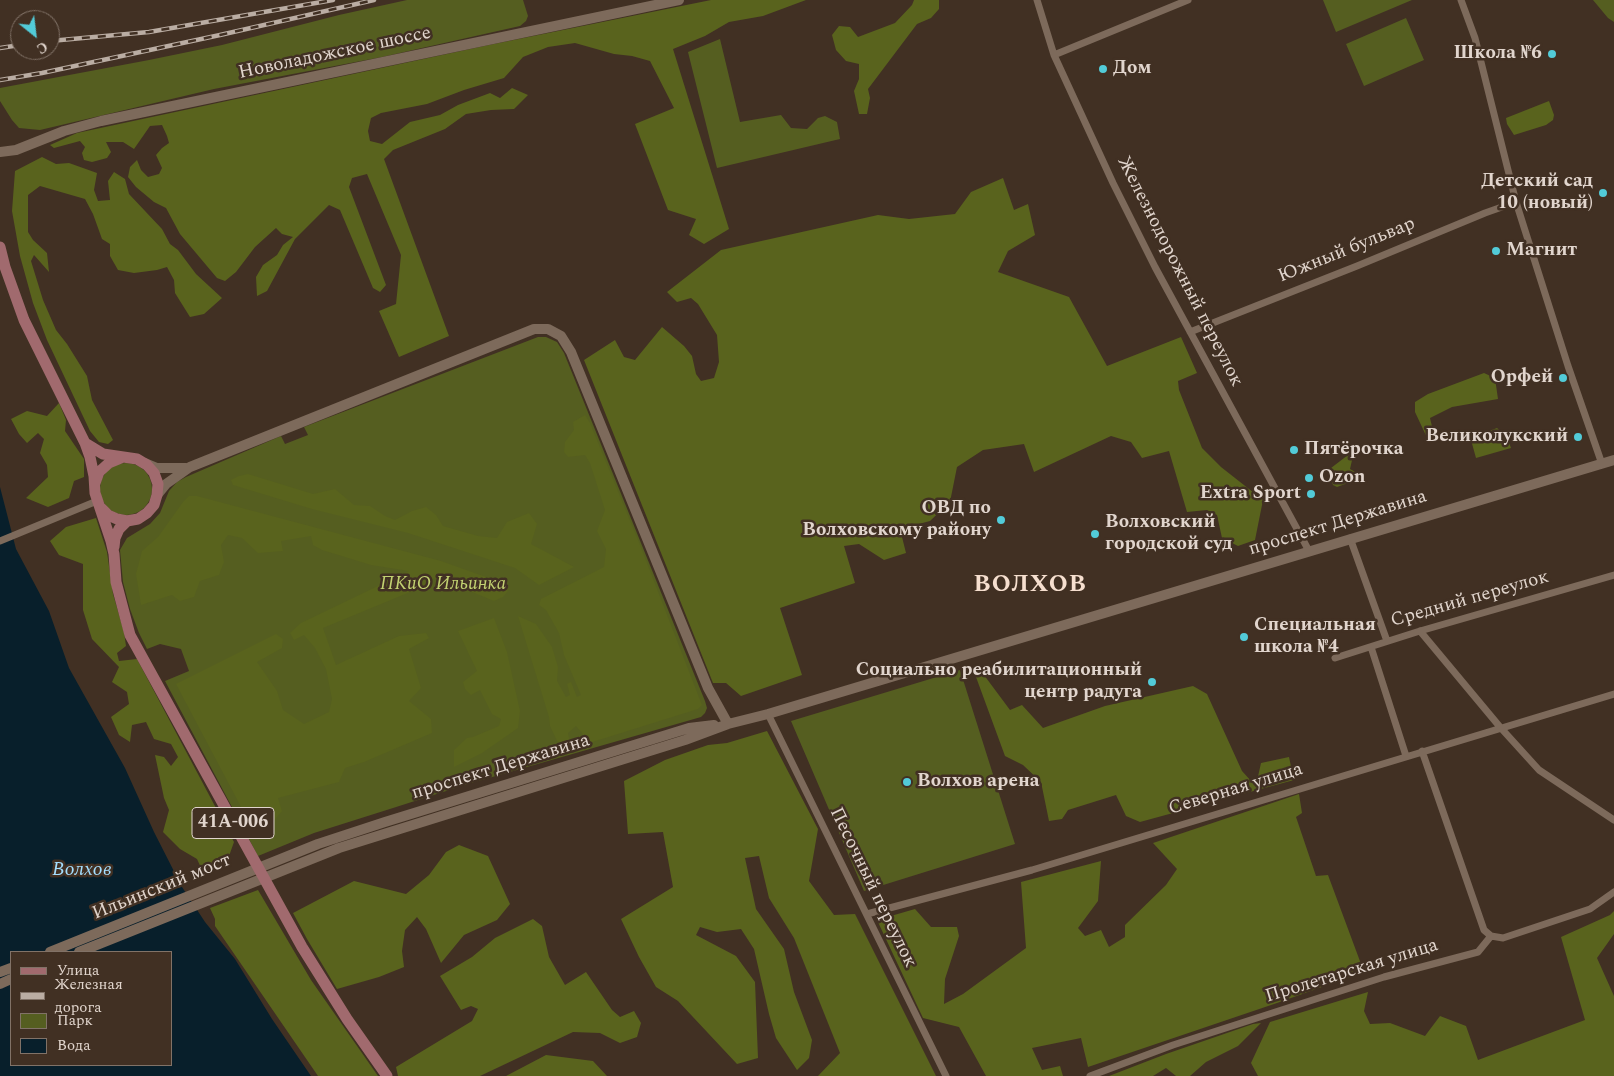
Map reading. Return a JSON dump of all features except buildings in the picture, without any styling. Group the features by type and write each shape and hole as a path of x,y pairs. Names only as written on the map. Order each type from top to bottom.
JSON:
{"main road":[{"name":"Новоладожское шоссе","path":"0,152 16,150 64,131 101,121 679,0"},
{"name":"41А-006","path":"0,247 24,320 85,443 93,469 99,504 114,554 116,582 130,635 302,947 347,1019 387,1076"},
{"path":"157,496 166,484 190,467 534,329 548,329 561,336 571,352 708,688 728,724"},
{"path":"85,443 103,454 137,459 157,468 174,469 190,467"},
{"path":"95,485 99,472 109,462 121,458"},
{"path":"99,504 108,515 117,520 127,521 138,519 154,505 158,484 154,474 147,465 137,459"},
{"name":"проспект Державина","path":"292,867 339,848 685,740 728,724 768,714 1614,460"},
{"path":"114,554 115,538 127,521"},
{"name":"проспект Державина","path":"288,856 385,822 689,728 728,724"},
{"name":"Ильинский мост","path":"52,951 288,856"},
{"name":"Ильинский мост","path":"82,951 292,867"}],"street":[{"name":"Железнодорожный переулок","path":"1037,0 1054,55 1113,183 1155,267 1309,551"},
{"path":"1054,55 1188,0"},
{"path":"1461,0 1475,38 1516,202 1568,366 1602,464"},
{"name":"Южный бульвар","path":"1190,332 1516,202"},
{"path":"0,542 99,504"},
{"path":"1350,538 1387,642"},
{"name":"Средний переулок","path":"1336,658 1420,631 1614,575"},
{"path":"1420,631 1500,728 1539,770 1614,820"},
{"path":"1371,647 1406,756"},
{"name":"Северная улица","path":"867,914 1041,867 1614,694"},
{"name":"Песочный переулок","path":"768,714 946,1076"},
{"path":"1422,751 1484,930 1491,936 1503,938 1590,909 1614,892"},
{"name":"Пролетарская улица","path":"1090,1076 1173,1045 1384,977 1478,952 1491,936"}],"green space":[{"path":"407,0 523,0 528,16 526,21 520,26 382,57 214,89 40,130 19,128 0,101 0,88 222,45"},
{"path":"711,0 806,0 763,16 729,22 705,36 673,49 729,229 704,244 689,235 696,219 668,210 635,124 674,108 650,61 614,54 575,43 548,47 523,57 504,78 427,104 381,113 371,118 368,131 370,141 382,144 410,122 440,115 458,105 490,93 500,98 512,88 528,95 514,109 466,114 445,129 393,150 384,159 449,336 399,357 379,311 396,304 401,255 367,174 352,178 349,187 386,285 380,292 373,288 340,210 329,205 295,239 267,291 257,296 256,277 263,265 277,255 283,245 293,237 282,234 276,228 255,247 236,272 225,281 217,278 180,234 166,208 154,202 136,187 128,177 130,167 137,160 141,170 148,177 159,174 162,168 156,155 169,143 162,125 150,126 134,149 123,142 106,142 111,152 107,158 92,162 84,160 82,153 85,147 80,141 54,148 50,145 77,133 489,45"},
{"path":"914,0 939,0 939,9 931,18 917,24 868,89 870,98 867,114 859,114 854,91 859,79 859,64 846,61 836,50 832,35 839,26 850,27 858,37 895,23 912,5"},
{"path":"1323,0 1412,0 1336,32"},
{"path":"1593,0 1614,0 1614,22 1608,18"},
{"path":"1406,18 1424,60 1364,86 1346,44"},
{"path":"720,39 740,122 781,115 791,128 807,129 818,118 825,116 837,122 840,139 717,168 688,52"},
{"path":"1549,101 1554,115 1553,120 1546,125 1514,135 1507,124 1506,118"},
{"path":"42,157 56,164 69,163 97,173 94,190 98,201 110,200 108,181 114,172 125,179 129,194 162,229 170,244 178,250 196,274 222,298 204,314 190,317 175,293 174,280 167,267 134,273 118,270 110,256 110,244 102,239 85,199 40,186 28,195 28,232 33,240 47,253 49,272 34,255 31,261 43,300 56,330 87,376 92,400 113,440 108,444 99,442 90,431 47,340 33,303 20,256 12,211 15,171"},
{"path":"1003,178 1014,210 1028,204 1035,235 1008,251 998,272 1069,297 1107,366 1181,337 1197,373 1178,381 1179,390 1202,448 1221,467 1263,500 1255,540 1238,546 1222,538 1217,515 1207,510 1187,512 1169,451 1142,458 1131,442 1111,436 1034,472 1024,444 983,450 957,467 950,502 930,521 900,529 906,553 884,560 859,544 844,546 855,583 780,608 802,675 741,696 726,683 713,683 584,360 615,340 624,357 635,360 662,327 684,346 692,356 696,374 701,381 714,378 719,362 717,335 698,304 691,298 677,302 667,292 721,250 878,215 909,219 955,214 971,192"},
{"name":"ПКиО Ильинка","path":"538,337 546,337 557,342 564,353 705,701 707,708 705,713 701,717 468,784 314,833 258,856 165,681 189,671 181,649 160,644 147,649 139,633 123,582 120,550 127,538 150,524 160,513 169,491 177,482 186,477 281,436 285,444 308,435 304,427"},
{"path":"1484,373 1495,378 1498,399 1452,407 1430,418 1435,439 1429,442 1415,412 1415,402 1428,394"},
{"path":"59,403 66,420 65,431 84,459 84,477 74,481 69,498 48,507 26,498 48,477 47,465 40,453 44,439 38,433 27,443 19,434 11,419 27,411 47,416"},
{"path":"585,415 640,545 702,705 698,709 586,744 582,733 576,726 568,733 575,746 570,750 557,741 550,726 549,717 518,616 536,624 552,647 558,667 557,681 566,697 570,695 567,684 571,682 577,697 581,695 564,655 559,633 546,610 539,605 541,599 604,567 606,549 597,531 605,510 590,463 585,455 568,457 564,452 565,442 574,430 573,422"},
{"path":"1497,428 1507,437 1511,448 1476,458 1471,440"},
{"path":"1348,455 1353,456 1350,469 1364,477 1337,487 1333,485 1330,476 1331,468"},
{"path":"126,463 140,467 148,475 152,489 148,503 140,511 126,515 112,511 104,503 100,489 104,475 112,467"},
{"path":"248,474 313,494 335,489 354,505 370,506 395,520 412,511 426,507 436,515 443,526 478,536 497,538 507,522 529,513 537,524 531,544 574,567 539,585 515,568 408,533 312,509 233,485 231,480"},
{"path":"189,496 197,496 441,561 500,582 508,591 503,597 494,601 438,578 431,579 427,585 323,628 336,665 399,636 426,633 429,638 409,649 421,688 409,701 431,719 432,733 364,762 345,768 339,782 278,798 282,811 271,824 259,830 249,822 176,684 276,634 283,639 282,648 257,662 277,691 283,710 304,724 329,712 332,699 326,669 315,648 304,635 294,640 290,633 301,623 409,571 371,565 322,550 313,545 311,536 281,541 283,551 258,553 242,538 228,535 221,545 224,562 219,575 200,581 194,597 180,601 172,595 141,605 136,574 142,551 158,537"},
{"path":"96,518 107,552 113,594 124,632 126,646 117,653 119,661 137,659 234,842 229,856 203,872 197,859 180,849 163,832 169,810 164,798 155,755 164,757 171,766 178,757 171,744 154,739 146,722 132,725 130,742 119,735 111,717 129,704 127,692 112,682 119,667 92,639 83,610 83,564 59,555 50,541 66,527"},
{"path":"494,618 507,652 520,711 518,728 482,753 454,767 454,750 467,738 499,726 501,719 492,714 480,690 471,695 465,689 463,682 477,671 458,631"},
{"name":"Волхов арена","path":"960,670 1015,844 864,891 791,721"},
{"path":"984,675 1010,710 1022,705 1043,728 1105,706 1193,686 1207,694 1242,771 1252,782 1257,781 1261,763 1289,757 1294,780 1140,822 1126,816 1116,795 1068,810 1062,819 1049,821 1041,782 1023,765 1005,756 976,677"},
{"path":"767,731 818,829 809,881 834,915 855,914 936,1076 818,1076 840,1053 794,938 769,898 759,856 745,858 756,909 784,949 794,992 812,1040 809,1058 797,1070 776,1038 754,949 741,929 717,932 700,927 696,935 736,956 755,982 758,1058 737,1064 678,1001 656,987 639,957 621,919 673,887 663,832 628,834 624,781 665,760 708,745 727,743"},
{"path":"1299,794 1302,813 1296,817 1316,876 1328,875 1364,972 1088,1067 1081,1038 1032,1048 1042,1070 1060,1066 1063,1076 986,1076 959,1027 923,1018 877,920 915,909 931,927 957,927 959,936 945,979 944,1004 963,994 1026,948 1021,882 1101,861 1098,901 1078,928 1085,936 1101,930 1109,947 1125,937 1125,925 1166,885 1177,869 1153,843"},
{"path":"459,845 488,856 510,904 497,920 464,935 441,963 426,929 417,917 405,930 402,951 404,967 379,977 337,989 293,913 354,881 406,894 429,875 446,852"},
{"path":"258,890 311,980 378,1076 318,1076 215,926 215,919 210,908"},
{"path":"1614,911 1614,934 1597,958 1614,996 1614,1076 1258,1076 1251,1063 1270,1022 1368,992 1364,1011 1370,1024 1390,1023 1425,1036 1440,1016 1466,1026 1478,1060 1585,1020 1561,937 1610,915"},
{"path":"533,919 542,926 549,957 565,985 586,972 612,1010 620,1017 634,1011 641,1023 637,1037 620,1043 600,1033 573,1032 480,1076 398,1076 396,1067 472,1021 478,1009 471,1006 461,1010 440,976 472,957 495,938"},
{"path":"1261,1023 1238,1046 1206,1062 1190,1076 1176,1076 1166,1068 1153,1076 1109,1076 1166,1054 1253,1024"},
{"path":"546,1055 593,1061 607,1076 506,1076"}],"water":[{"name":"Волхов","path":"0,487 16,549 49,611 69,668 125,768 182,887 205,922 235,959 272,1019 311,1076 0,1076"}],"railway":[{"path":"60,40 149,32 333,0"},
{"path":"0,80 42,73 220,35 374,0"},
{"path":"0,48 10,46"}],"place":[{"name":"Школа №6","path":"1552,54"},
{"name":"Дом","path":"1103,69"},
{"name":"Детский сад 10 (новый)","path":"1603,193"},
{"name":"Магнит","path":"1496,251"},
{"name":"Орфей","path":"1563,378"},
{"name":"Великолукский","path":"1578,437"},
{"name":"Пятёрочка","path":"1294,450"},
{"name":"Ozon","path":"1309,478"},
{"name":"Extra Sport","path":"1311,494"},
{"name":"ОВД по Волховскому району","path":"1001,520"},
{"name":"Волховский городской суд","path":"1095,534"},
{"name":"Специальная школа №4","path":"1244,637"},
{"name":"Социально реабилитационный центр радуга","path":"1152,682"},
{"name":"Волхов арена","path":"907,782"}],"district":[{"name":"ВОЛХОВ","path":"1030,586"}]}
